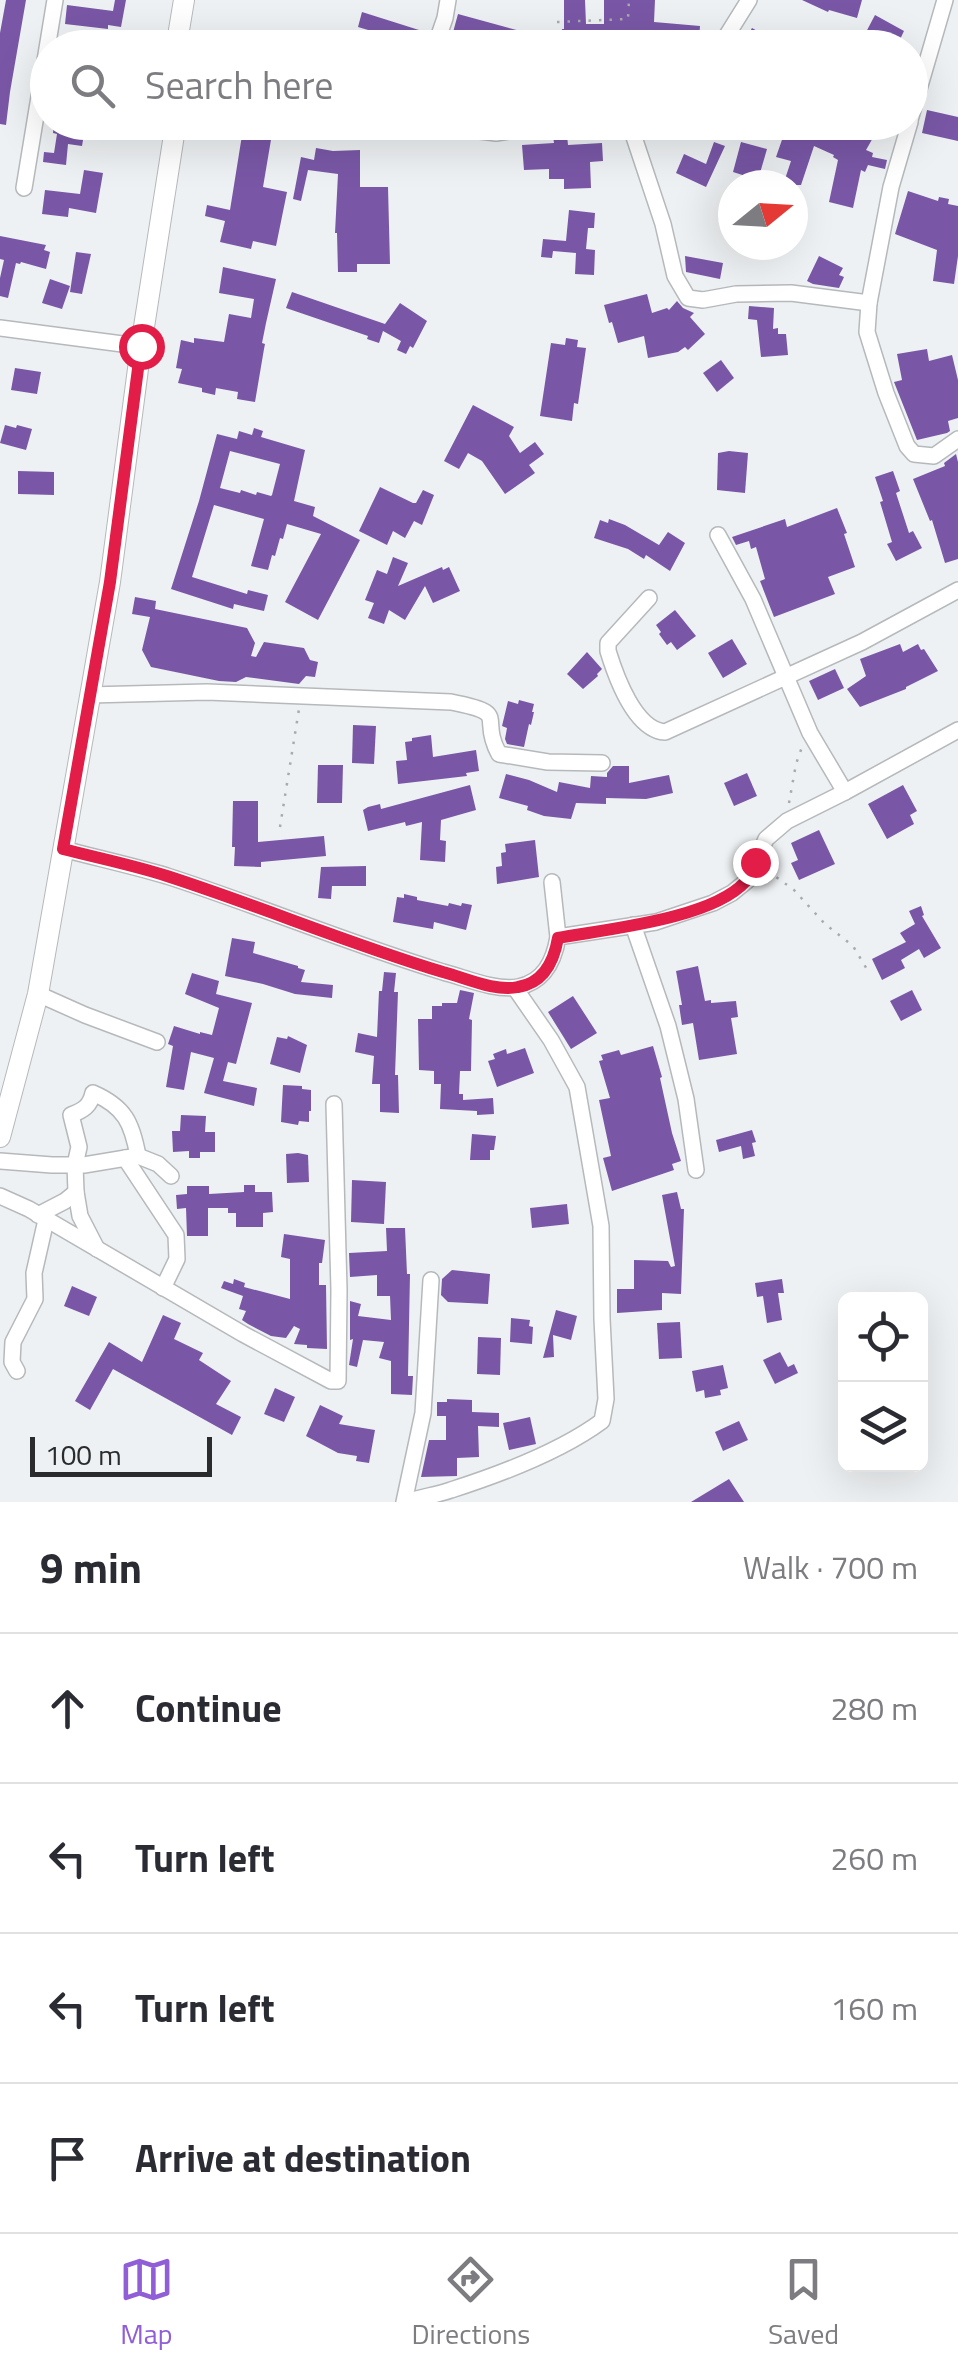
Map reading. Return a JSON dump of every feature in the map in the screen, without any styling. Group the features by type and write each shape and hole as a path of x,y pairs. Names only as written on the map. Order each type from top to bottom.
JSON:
{"main road":[{"path":"179,30 184,0"},
{"path":"191,30 195,0"},
{"path":"0,1094 27,991 96,599 162,140"},
{"path":"0,1137 38,994 110,582 173,140"}],"street":[{"path":"50,30 55,0"},
{"path":"441,30 448,0"},
{"path":"730,30 749,0"},
{"path":"928,59 945,0"},
{"path":"24,188 32,140"},
{"path":"635,140 663,224 675,276 688,298 791,293 869,303"},
{"path":"904,140 890,187 869,303 868,332 907,446 914,454 934,456 958,439"},
{"path":"0,328 130,344"},
{"path":"718,535 753,598 810,733 845,792"},
{"path":"648,598 608,643 608,651 629,701 643,722 653,731 665,732 862,642 958,590"},
{"path":"89,695 207,692 451,702 487,712 500,754 548,762 602,764"},
{"path":"558,938 656,922 732,893 748,880 766,840 787,822 958,730"},
{"path":"63,849 166,876 417,964 486,984 515,988 535,982 556,951 552,882"},
{"path":"633,925 668,1026 686,1099 696,1170"},
{"path":"431,1280 423,1413 405,1502 448,1492 506,1470 572,1440 602,1421 606,1399 601,1226 577,1088 551,1040 515,988"},
{"path":"38,994 157,1042"},
{"path":"98,1250 80,1216 75,1165 80,1147 72,1115 85,1109 94,1093 114,1103 126,1116 134,1135 132,1157 176,1235 177,1258 162,1288"},
{"path":"0,1196 243,1334 338,1381 334,1104"},
{"path":"0,1161 75,1165 132,1157 158,1164 171,1176"},
{"path":"17,1371 12,1362 13,1342 35,1299 34,1273 42,1217 76,1192"}],"path":[{"path":"557,22 628,19 629,0"},
{"path":"280,828 302,697"},
{"path":"787,822 796,764 810,733"},
{"path":"755,862 794,890 825,924 853,946 868,971"}],"building":[{"path":"6,0 26,0 6,125 0,124 0,33"},
{"path":"115,0 126,0 121,27 65,24 67,5 113,11"},
{"path":"564,0 585,0 586,24 604,24 604,0 655,0 654,22 700,26 700,30 564,29"},
{"path":"802,0 862,0 857,18 828,12"},
{"path":"362,12 419,30 368,30 358,27"},
{"path":"458,14 517,30 454,30"},
{"path":"875,15 902,30 867,30"},
{"path":"928,110 958,117 958,141 928,134"},
{"path":"56,140 83,140 82,146 68,144 66,165 43,162 44,152 54,153"},
{"path":"241,140 271,140 263,187 287,192 276,246 253,241 251,249 220,242 225,221 205,216 207,205 230,210"},
{"path":"554,140 568,140 568,145 602,143 603,161 590,162 591,188 564,189 564,179 549,179 549,169 524,170 522,145 554,143"},
{"path":"782,140 872,140 866,150 873,153 872,157 887,160 885,169 868,165 865,172 861,170 853,208 829,202 838,160 834,155 814,146 806,170 788,170 791,161 776,157"},
{"path":"714,142 725,146 706,187 676,173 684,154 706,164"},
{"path":"741,142 767,149 761,170 734,170"},
{"path":"316,148 360,150 360,187 388,187 390,264 357,264 357,272 338,272 338,174 308,170 301,201 293,199 301,157 314,160"},
{"path":"84,170 103,173 96,213 69,208 68,217 42,214 45,190 80,194"},
{"path":"908,191 938,201 939,197 949,199 948,204 958,206 954,284 933,281 937,250 895,234"},
{"path":"569,210 595,213 594,228 588,228 586,249 595,250 594,275 575,274 576,253 553,251 552,258 541,257 543,239 566,241"},
{"path":"0,236 46,245 44,250 50,252 46,269 16,263 8,298 0,296 4,260 0,259"},
{"path":"76,252 91,254 82,294 70,292"},
{"path":"685,256 723,263 720,279 686,272"},
{"path":"819,256 843,268 839,288 807,281"},
{"path":"223,267 276,279 262,343 265,344 255,402 237,399 238,392 216,388 215,395 178,383 182,369 176,368 181,340 224,342 229,314 251,318 254,299 219,293"},
{"path":"50,279 70,286 62,309 42,303"},
{"path":"292,292 385,324 400,303 427,321 406,354 397,350 401,341 383,331 379,343 286,308"},
{"path":"647,294 652,313 669,310 677,301 694,313 690,317 705,334 688,350 685,347 648,358 644,336 618,343 604,305"},
{"path":"749,306 774,308 773,329 786,334 788,355 761,357 757,320 748,319"},
{"path":"566,338 578,340 577,347 586,348 572,421 540,416 551,343 565,345"},
{"path":"927,349 929,361 952,355 958,380 958,418 948,421 947,433 917,440 894,382 902,380 897,354"},
{"path":"721,360 734,378 717,392 703,373"},
{"path":"15,368 41,372 37,394 11,390"},
{"path":"473,405 514,427 509,436 520,453 535,442 544,454 529,465 535,473 505,494 482,461 468,453 459,469 444,461"},
{"path":"5,425 32,429 26,450 0,443"},
{"path":"254,428 263,431 261,437 305,450 294,501 315,507 313,516 360,540 318,620 285,602 321,534 287,524 268,570 251,566 264,519 214,505 192,577 247,594 248,590 268,595 264,611 234,604 233,609 171,589 217,434 237,439 239,431 252,435","holes":["230,451 280,464 271,496 220,488"]},
{"path":"718,453 748,453 745,493 717,490"},
{"path":"956,454 958,559 945,563 932,520 913,479 945,466"},
{"path":"18,471 54,472 54,495 18,494"},
{"path":"893,471 909,533 913,531 922,548 896,561 887,544 892,542 875,477"},
{"path":"380,487 413,503 423,490 434,495 422,525 414,521 405,538 393,531 387,545 359,531"},
{"path":"837,508 855,567 828,577 835,594 774,617 760,581 765,579 756,547 751,549 749,541 736,545 732,537 785,519 787,527"},
{"path":"609,519 659,545 668,532 685,543 670,571 646,555 644,559 628,549 594,538 600,520 608,523"},
{"path":"393,557 408,563 398,586 449,567 460,591 433,603 425,586 405,620 389,610 384,624 368,618 374,603 365,600 377,570 387,574"},
{"path":"135,597 156,601 155,609 247,628 255,643 251,656 256,657 264,642 304,648 310,660 318,662 315,677 306,676 299,684 246,677 236,682 219,681 151,667 142,650 150,617 132,614"},
{"path":"675,610 696,636 677,650 671,642 667,645 656,625"},
{"path":"732,639 747,664 723,678 708,653"},
{"path":"900,644 903,652 918,644 938,671 860,707 847,689 866,676 860,659"},
{"path":"587,652 602,669 583,689 567,674"},
{"path":"835,669 844,688 818,700 809,681"},
{"path":"519,700 534,704 524,747 507,744 507,728 502,726 508,701 518,704"},
{"path":"353,725 376,726 374,764 352,763"},
{"path":"431,735 433,757 476,750 479,771 466,773 467,776 398,784 396,761 407,760 405,742"},
{"path":"318,765 343,765 342,803 317,803"},
{"path":"613,766 629,766 629,783 669,775 673,793 646,799 606,798 606,804 576,803 571,819 544,816 527,810 528,806 499,798 506,774 557,792 559,782 590,788 591,776 607,777"},
{"path":"747,773 757,796 734,806 724,783"},
{"path":"470,785 476,810 441,820 445,862 420,860 422,822 368,831 363,810 368,807 380,804 381,809"},
{"path":"903,785 917,811 910,815 914,824 887,839 868,804"},
{"path":"233,801 258,801 258,842 324,836 326,856 261,862 261,867 234,866"},
{"path":"819,830 835,864 799,880 791,863 798,860 791,843"},
{"path":"535,840 539,877 497,884 496,867 502,866 505,844"},
{"path":"366,866 366,886 332,886 331,899 318,898 321,867"},
{"path":"404,894 448,906 472,905 466,930 434,922 433,929 393,922 397,897 404,898"},
{"path":"921,906 922,916 941,948 924,958 919,949 901,960 905,968 882,980 872,959 906,942 900,933 915,924 909,911"},
{"path":"232,938 255,942 253,953 305,970 301,982 333,985 332,998 295,994 225,976"},
{"path":"698,966 705,1001 736,1001 738,1017 731,1018 737,1054 699,1060 693,1023 682,1025 676,971"},
{"path":"384,972 396,973 395,1075 399,1113 380,1112 380,1084 372,1084 374,1056 355,1052 358,1033 377,1037"},
{"path":"192,973 219,981 216,994 252,1003 236,1064 228,1062 223,1081 257,1088 254,1106 204,1093 214,1058 191,1052 184,1090 166,1087 173,1046 168,1044 174,1026 212,1035 219,1008 185,994"},
{"path":"460,990 474,993 469,1019 471,1071 460,1071 459,1094 463,1094 463,1100 493,1098 494,1114 440,1109 441,1084 434,1084 434,1071 419,1070 418,1019 432,1019 432,1006 457,1003"},
{"path":"912,990 922,1010 901,1021 890,1001"},
{"path":"573,996 597,1033 571,1049 548,1012"},
{"path":"288,1036 307,1045 300,1073 270,1064 277,1037"},
{"path":"653,1046 681,1161 672,1164 674,1170 612,1191 603,1158 611,1156 599,1100 610,1098 599,1061 603,1060 601,1055 619,1050 621,1055"},
{"path":"525,1048 534,1073 497,1087 488,1061 495,1059 493,1054"},
{"path":"283,1085 311,1090 309,1122 281,1122"},
{"path":"181,1115 206,1116 205,1132 215,1132 215,1152 200,1152 200,1158 189,1158 189,1151 173,1152 172,1131 180,1131"},
{"path":"752,1130 755,1156 743,1159 741,1146 719,1152 716,1140"},
{"path":"472,1134 496,1136 490,1160 470,1160"},
{"path":"286,1154 308,1155 309,1182 287,1183"},
{"path":"352,1180 386,1182 384,1224 351,1222"},
{"path":"244,1185 255,1185 255,1192 272,1192 273,1212 263,1213 263,1227 236,1227 236,1213 228,1213 228,1208 208,1208 208,1236 187,1236 186,1208 177,1209 176,1195 187,1194 187,1186 209,1186 209,1194 244,1192"},
{"path":"677,1192 684,1209 681,1294 662,1293 662,1310 617,1313 617,1289 634,1289 634,1260 668,1261 671,1267 675,1266 662,1195"},
{"path":"567,1204 569,1224 532,1228 530,1208"},
{"path":"386,1228 405,1228 410,1274 408,1376 413,1376 412,1395 391,1394 391,1361 379,1358 384,1342 363,1340 357,1367 349,1365 353,1339 350,1340 350,1301 361,1304 358,1316 391,1320 390,1296 377,1296 377,1275 350,1277 349,1253 387,1251"},
{"path":"284,1234 325,1240 319,1285 326,1285 327,1349 294,1344 300,1329 294,1326 286,1338 271,1336 248,1324 242,1320 246,1311 239,1309 243,1296 221,1288 224,1281 233,1284 234,1279 245,1283 244,1287 290,1299 290,1259 281,1257"},
{"path":"452,1270 490,1274 488,1304 448,1302 441,1295 442,1279"},
{"path":"782,1279 784,1293 778,1293 782,1320 767,1323 763,1296 757,1297 755,1283"},
{"path":"72,1286 97,1297 89,1316 64,1306"},
{"path":"556,1310 577,1316 571,1340 553,1335 554,1357 543,1358"},
{"path":"163,1315 181,1323 174,1339 203,1353 199,1360 231,1381 216,1404 241,1417 232,1435 113,1369 90,1410 75,1401 109,1342 142,1362"},
{"path":"511,1318 530,1320 532,1344 510,1342"},
{"path":"680,1322 682,1358 659,1359 657,1323"},
{"path":"478,1337 501,1338 500,1375 477,1374"},
{"path":"780,1352 788,1367 794,1364 798,1373 775,1384 763,1360"},
{"path":"723,1365 728,1388 720,1390 721,1395 705,1398 704,1390 696,1392 692,1371"},
{"path":"275,1388 295,1397 284,1422 264,1414"},
{"path":"472,1400 472,1412 499,1413 499,1427 478,1426 479,1457 457,1458 457,1476 421,1477 429,1440 446,1440 446,1416 437,1416 437,1402"},
{"path":"320,1405 343,1416 339,1424 375,1430 369,1463 356,1461 357,1456 338,1453 306,1436"},
{"path":"530,1417 536,1444 509,1450 503,1423"},
{"path":"739,1421 748,1440 723,1451 715,1432"},
{"path":"729,1479 744,1502 691,1502"}],"route":[{"path":"141,346 110,582 63,849 166,876 417,964 486,984 515,988 535,982 546,971 558,938 656,922 713,902 748,880 755,862"}]}
